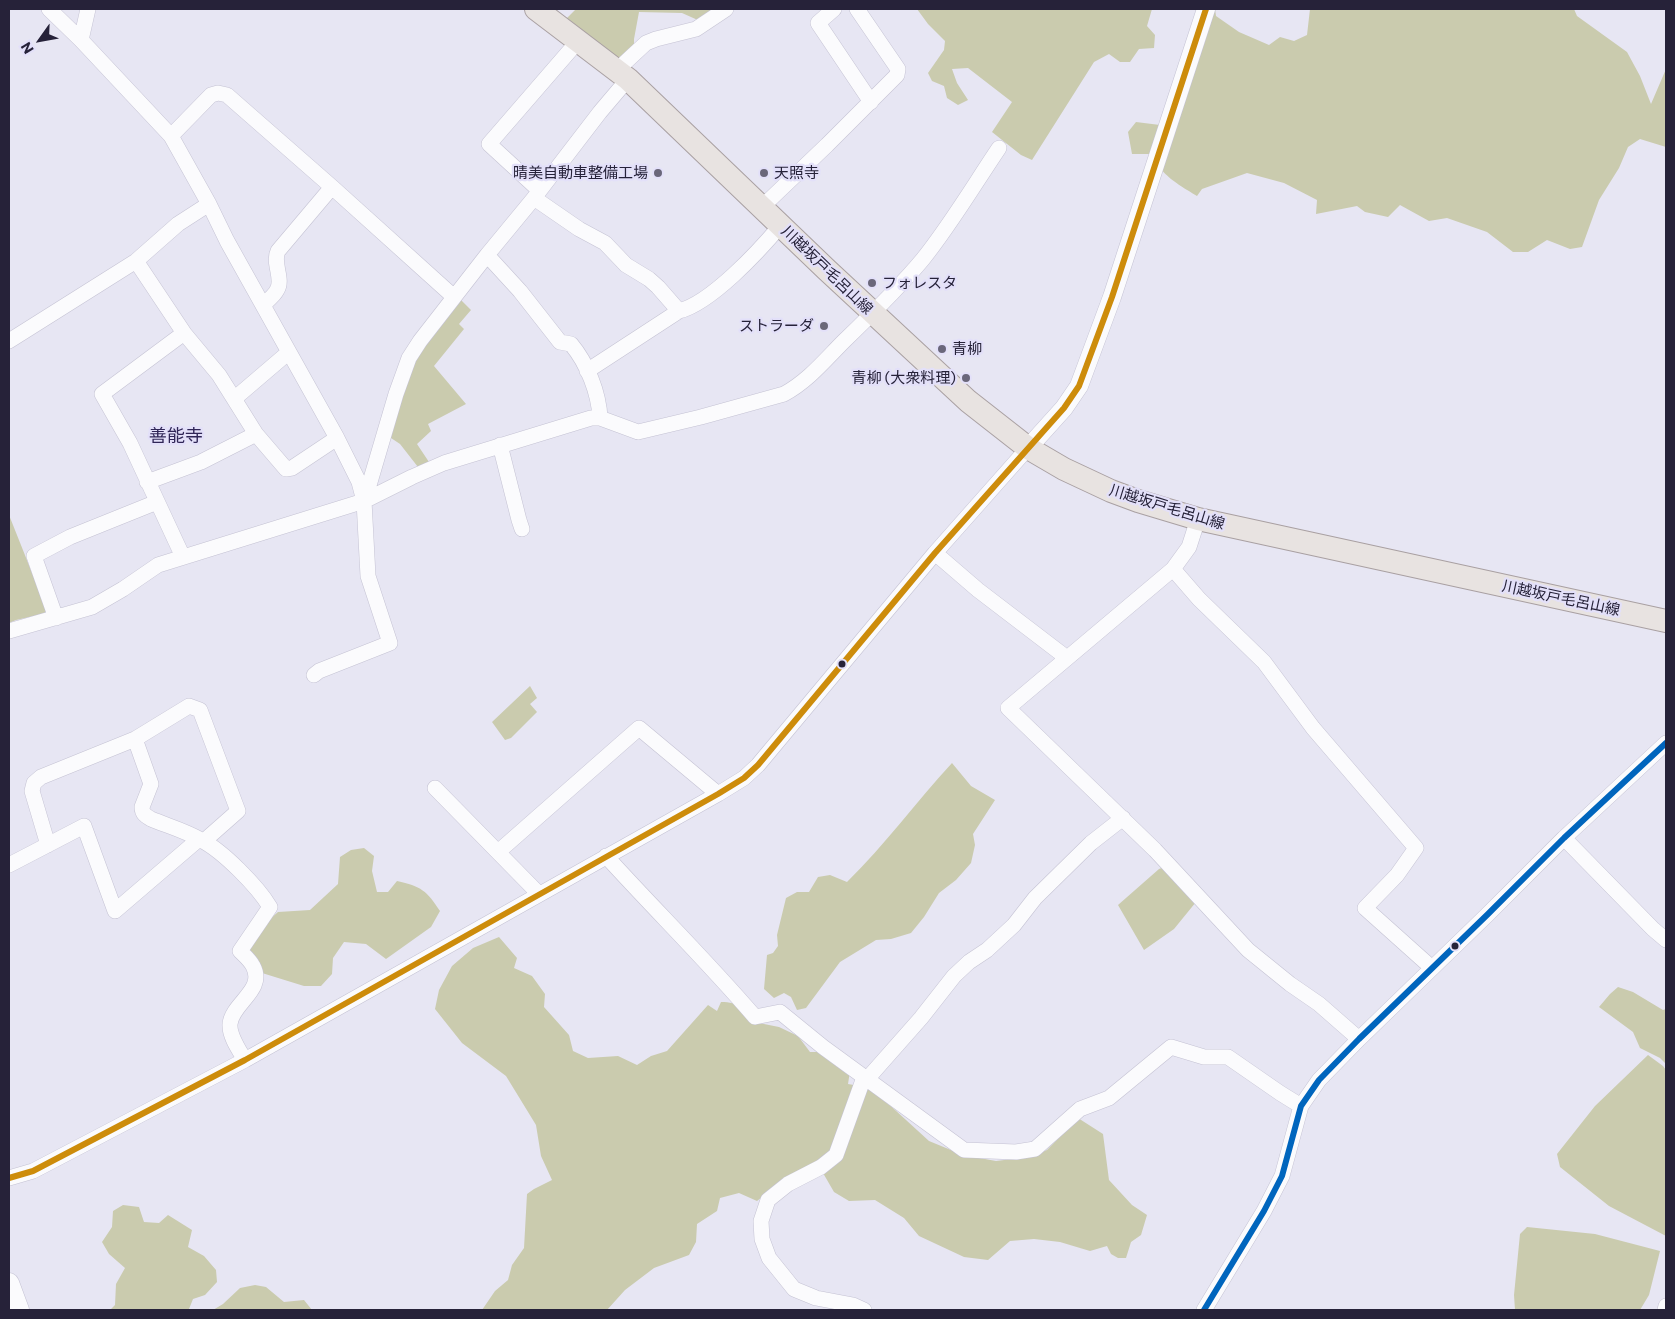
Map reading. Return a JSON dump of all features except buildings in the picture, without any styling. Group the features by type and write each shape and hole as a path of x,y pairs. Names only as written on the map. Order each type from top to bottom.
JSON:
{"main road":[{"name":"川越坂戸毛呂山線","path":"536,9 623,74 780,226 968,402 1028,448 1064,469 1111,491 1198,519 1666,622"}],"street":[{"path":"49,9 171,136 209,204 227,241 337,438 359,482 364,501 368,576 390,643 319,671 314,675"},
{"path":"80,40 88,9"},
{"path":"364,501 386,423 410,358 420,341 600,112 623,74 646,43 696,29 726,9"},
{"path":"834,9 818,23 871,102"},
{"path":"762,207 897,75 898,69 857,9"},
{"path":"9,1178 42,1167 245,1060 718,794 744,778 758,765 934,553 1064,408 1078,386 1112,296 1206,9"},
{"path":"579,40 489,144 536,194 579,229 606,244 626,265 658,287 680,311"},
{"path":"171,136 210,95 218,92 227,95 454,297"},
{"path":"9,631 92,607 158,565 364,501 444,463 500,445 591,418 600,418 638,432 784,394 797,387 812,373 872,313 931,249 999,148"},
{"path":"263,305 278,290 275,256 278,250 332,187"},
{"path":"9,341 136,261 178,224 209,204"},
{"path":"587,371 680,311 699,303 738,271 780,226"},
{"path":"487,255 520,291 560,342 572,344 580,355 599,406 600,418"},
{"path":"136,261 184,333 219,375 256,434 286,469 292,468 337,438"},
{"path":"183,557 130,443 102,394 184,333"},
{"path":"234,399 289,352"},
{"path":"147,482 201,462 256,434"},
{"path":"500,445 522,529"},
{"path":"56,618 34,556 70,537 157,502"},
{"path":"1198,519 1189,547 1173,569 1008,708 1155,850 1248,950 1290,984 1319,1004 1359,1039"},
{"path":"934,553 978,590 1067,658"},
{"path":"1173,569 1199,599 1264,662 1313,728 1416,848 1397,875 1365,908 1432,968"},
{"path":"9,865 48,845 84,826 116,911 238,811 200,710 189,706 135,739 41,777 34,782 32,791 48,845"},
{"path":"498,852 639,728 718,794"},
{"path":"135,739 151,784 142,812 151,819 202,840 239,870 265,899 270,908 240,951 253,966 256,977 252,990 233,1013 230,1026 234,1039 245,1060"},
{"path":"1204,1310 1264,1211 1282,1176 1302,1106 1323,1076 1564,838 1666,743"},
{"path":"435,788 539,894"},
{"path":"864,1310 853,1304 816,1298 794,1289 769,1258 762,1239 761,1222 768,1200 788,1184 821,1167 836,1155 863,1080 868,1078 921,1018 954,976 969,962 987,950 1014,925 1035,898 1091,843 1123,818"},
{"path":"1564,838 1666,940"},
{"path":"606,856 644,898 696,950 755,1017 780,1012 824,1047 964,1150 1016,1152 1035,1149 1080,1109 1108,1098 1171,1047 1204,1056 1228,1057 1302,1106"},
{"path":"1665,1310 1666,1306"}],"green space":[{"path":"576,9 721,9 700,21 682,13 639,12 634,46 622,61 567,18"},
{"path":"917,9 1152,9 1147,26 1155,35 1154,48 1139,49 1130,62 1120,62 1109,54 1094,62 1032,160 1021,155 992,132 1012,102 968,68 952,69 957,83 968,100 958,105 947,98 944,86 932,81 928,73 944,50 945,41 928,24"},
{"path":"1194,9 1215,9 1216,16 1239,32 1269,45 1280,37 1294,41 1307,35 1310,9 1574,9 1577,16 1627,52 1640,76 1651,104 1666,69 1666,147 1640,139 1628,147 1619,168 1599,200 1582,247 1570,249 1547,240 1528,252 1513,252 1487,232 1447,218 1429,221 1400,205 1388,217 1365,212 1357,206 1316,214 1317,200 1284,183 1247,173 1202,189 1197,196 1170,178 1149,154 1132,154 1128,132 1136,122 1160,125 1197,11"},
{"path":"459,298 471,310 459,324 464,329 434,366 466,404 428,424 431,431 417,444 429,462 418,467 400,444 388,436 412,366 423,346"},
{"path":"9,515 48,613 9,623"},
{"path":"530,686 537,698 530,704 537,712 511,738 505,740 492,722"},
{"path":"952,763 971,786 995,800 973,834 975,845 971,863 956,880 939,893 911,933 891,939 876,940 840,962 806,1008 797,1010 791,997 784,993 774,998 764,989 767,955 773,953 778,946 777,935 786,898 797,892 809,892 818,877 830,875 847,882"},
{"path":"364,848 374,856 372,871 377,892 388,892 397,881 423,890 440,911 431,927 386,959 366,944 344,942 333,958 332,974 321,986 304,986 262,973 246,949 258,930 278,912 310,910 338,884 340,857 351,850"},
{"path":"1164,867 1196,902 1174,929 1144,950 1118,905 1159,869"},
{"path":"499,937 517,958 514,968 532,976 545,994 544,1007 569,1035 573,1051 588,1058 618,1056 637,1065 651,1056 667,1051 708,1005 717,1011 721,1002 727,1002 740,1007 754,1022 779,1027 798,1036 810,1052 821,1052 850,1071 848,1084 871,1088 929,1141 963,1155 996,1161 1029,1157 1047,1150 1078,1118 1103,1134 1109,1180 1132,1205 1147,1215 1141,1235 1131,1242 1126,1258 1118,1258 1111,1254 1107,1246 1090,1251 1060,1242 1034,1239 1010,1241 988,1260 964,1257 919,1236 904,1218 875,1200 849,1201 834,1192 823,1173 772,1189 757,1201 739,1193 720,1198 717,1211 697,1224 696,1242 689,1255 654,1268 625,1290 607,1310 482,1310 495,1291 508,1280 512,1265 524,1248 527,1194 552,1180 541,1156 536,1125 506,1076 462,1043 435,1009 439,990 452,966 473,948"},
{"path":"1618,987 1633,992 1663,1010 1666,1009 1666,1064 1660,1058 1640,1048 1633,1032 1599,1007"},
{"path":"1648,1055 1666,1070 1666,1236 1609,1206 1560,1167 1557,1154 1595,1106"},
{"path":"123,1205 139,1207 144,1222 159,1223 168,1215 192,1230 188,1247 204,1256 216,1270 217,1282 205,1295 193,1299 189,1309 191,1310 110,1310 115,1305 116,1284 125,1268 109,1254 102,1242 112,1227 113,1211"},
{"path":"1527,1227 1595,1234 1660,1251 1649,1295 1640,1310 1515,1310 1514,1295 1520,1234"},
{"path":"255,1285 266,1287 284,1302 304,1300 312,1310 213,1310 223,1304 240,1288"}],"transit line":[{"path":"9,1178 33,1171 245,1060 718,794 744,778 758,765 935,553 1064,408 1079,386 1112,297 1206,9"},
{"path":"1204,1310 1264,1211 1282,1176 1301,1106 1319,1080 1564,838 1666,743"}],"place":[{"name":"晴美自動車整備工場","path":"658,173"},
{"name":"天照寺","path":"764,173"},
{"name":"フォレスタ","path":"872,283"},
{"name":"ストラーダ","path":"824,326"},
{"name":"青柳","path":"942,349"},
{"name":"青柳 (大衆料理)","path":"966,378"}],"district":[{"name":"善能寺","path":"176,436"}]}
